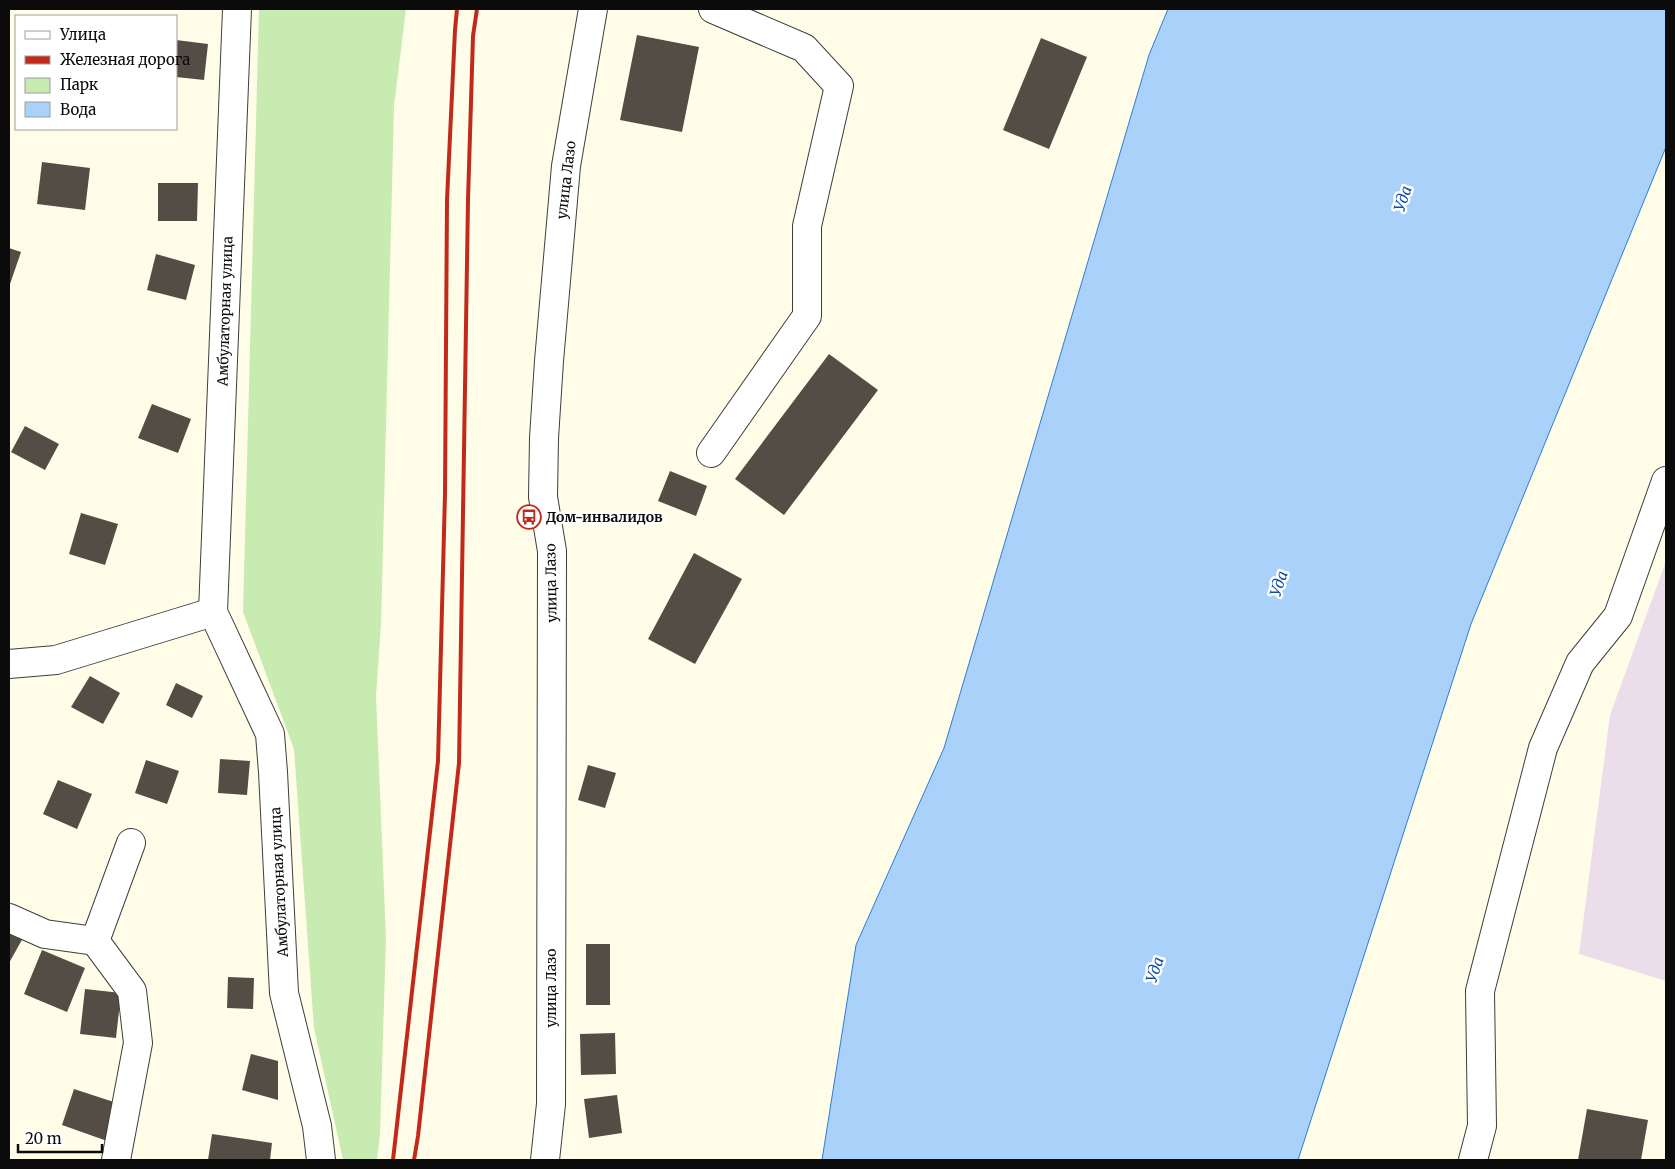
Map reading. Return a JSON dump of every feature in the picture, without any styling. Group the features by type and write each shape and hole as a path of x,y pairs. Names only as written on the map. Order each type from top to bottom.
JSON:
{"street":[{"name":"Амбулаторная улица","path":"237,9 212,612 270,734 284,993 317,1126 321,1160"},
{"name":"улица Лазо","path":"545,1160 551,1104 552,551 543,498 544,438 566,166 593,9"},
{"path":"711,453 807,316 807,226 839,86 804,48 713,9"},
{"path":"1473,1160 1482,1126 1480,991 1543,748 1580,663 1618,616 1666,481"},
{"path":"9,664 56,660 212,612"},
{"path":"95,941 131,843"},
{"path":"9,918 45,934 95,941 132,991 138,1043 116,1160"}],"shaded area":[{"path":"1666,561 1666,981 1579,954 1610,715"}],"green space":[{"path":"259,9 406,9 394,106 381,625 376,696 386,938 380,1134 377,1160 343,1160 314,1028 294,749 243,612"}],"water":[{"name":"Уда","path":"1168,9 1666,9 1666,147 1471,624 1298,1160 822,1160 856,945 944,748 1149,55"}],"building":[{"path":"637,35 699,47 682,132 620,120"},
{"path":"1041,38 1087,57 1049,149 1003,130"},
{"path":"178,40 208,44 204,80 178,77"},
{"path":"42,162 90,168 85,210 37,204"},
{"path":"158,183 198,183 197,221 158,221"},
{"path":"9,248 21,252 9,287"},
{"path":"156,254 195,265 186,300 147,290"},
{"path":"829,354 878,390 784,515 735,479"},
{"path":"152,404 191,419 178,453 138,438"},
{"path":"25,426 59,444 45,470 11,452"},
{"path":"670,471 707,486 696,516 658,501"},
{"path":"81,513 118,524 105,565 69,554"},
{"path":"694,553 742,579 695,664 648,639"},
{"path":"90,676 120,693 103,724 71,707"},
{"path":"176,683 203,696 192,718 166,705"},
{"path":"220,759 250,761 247,795 218,793"},
{"path":"146,760 179,771 167,804 135,793"},
{"path":"588,765 616,773 605,808 578,800"},
{"path":"58,780 92,794 77,829 43,814"},
{"path":"9,930 23,938 9,963"},
{"path":"586,944 610,944 610,1005 586,1005"},
{"path":"42,950 85,968 67,1012 24,994"},
{"path":"228,977 254,978 253,1009 227,1008"},
{"path":"85,989 121,993 116,1038 80,1034"},
{"path":"615,1033 616,1074 581,1075 580,1034"},
{"path":"251,1054 278,1061 278,1100 242,1090"},
{"path":"74,1089 123,1105 110,1142 62,1125"},
{"path":"617,1095 622,1133 589,1138 584,1099"},
{"path":"1587,1109 1648,1120 1641,1160 1578,1160"},
{"path":"212,1134 272,1143 270,1160 208,1160"}],"railway":[{"path":"393,1160 438,761 445,494 447,200 457,9"},
{"path":"414,1160 459,763 468,200 473,36 477,9"}],"place":[{"name":"Дом-инвалидов","path":"529,517"}]}
